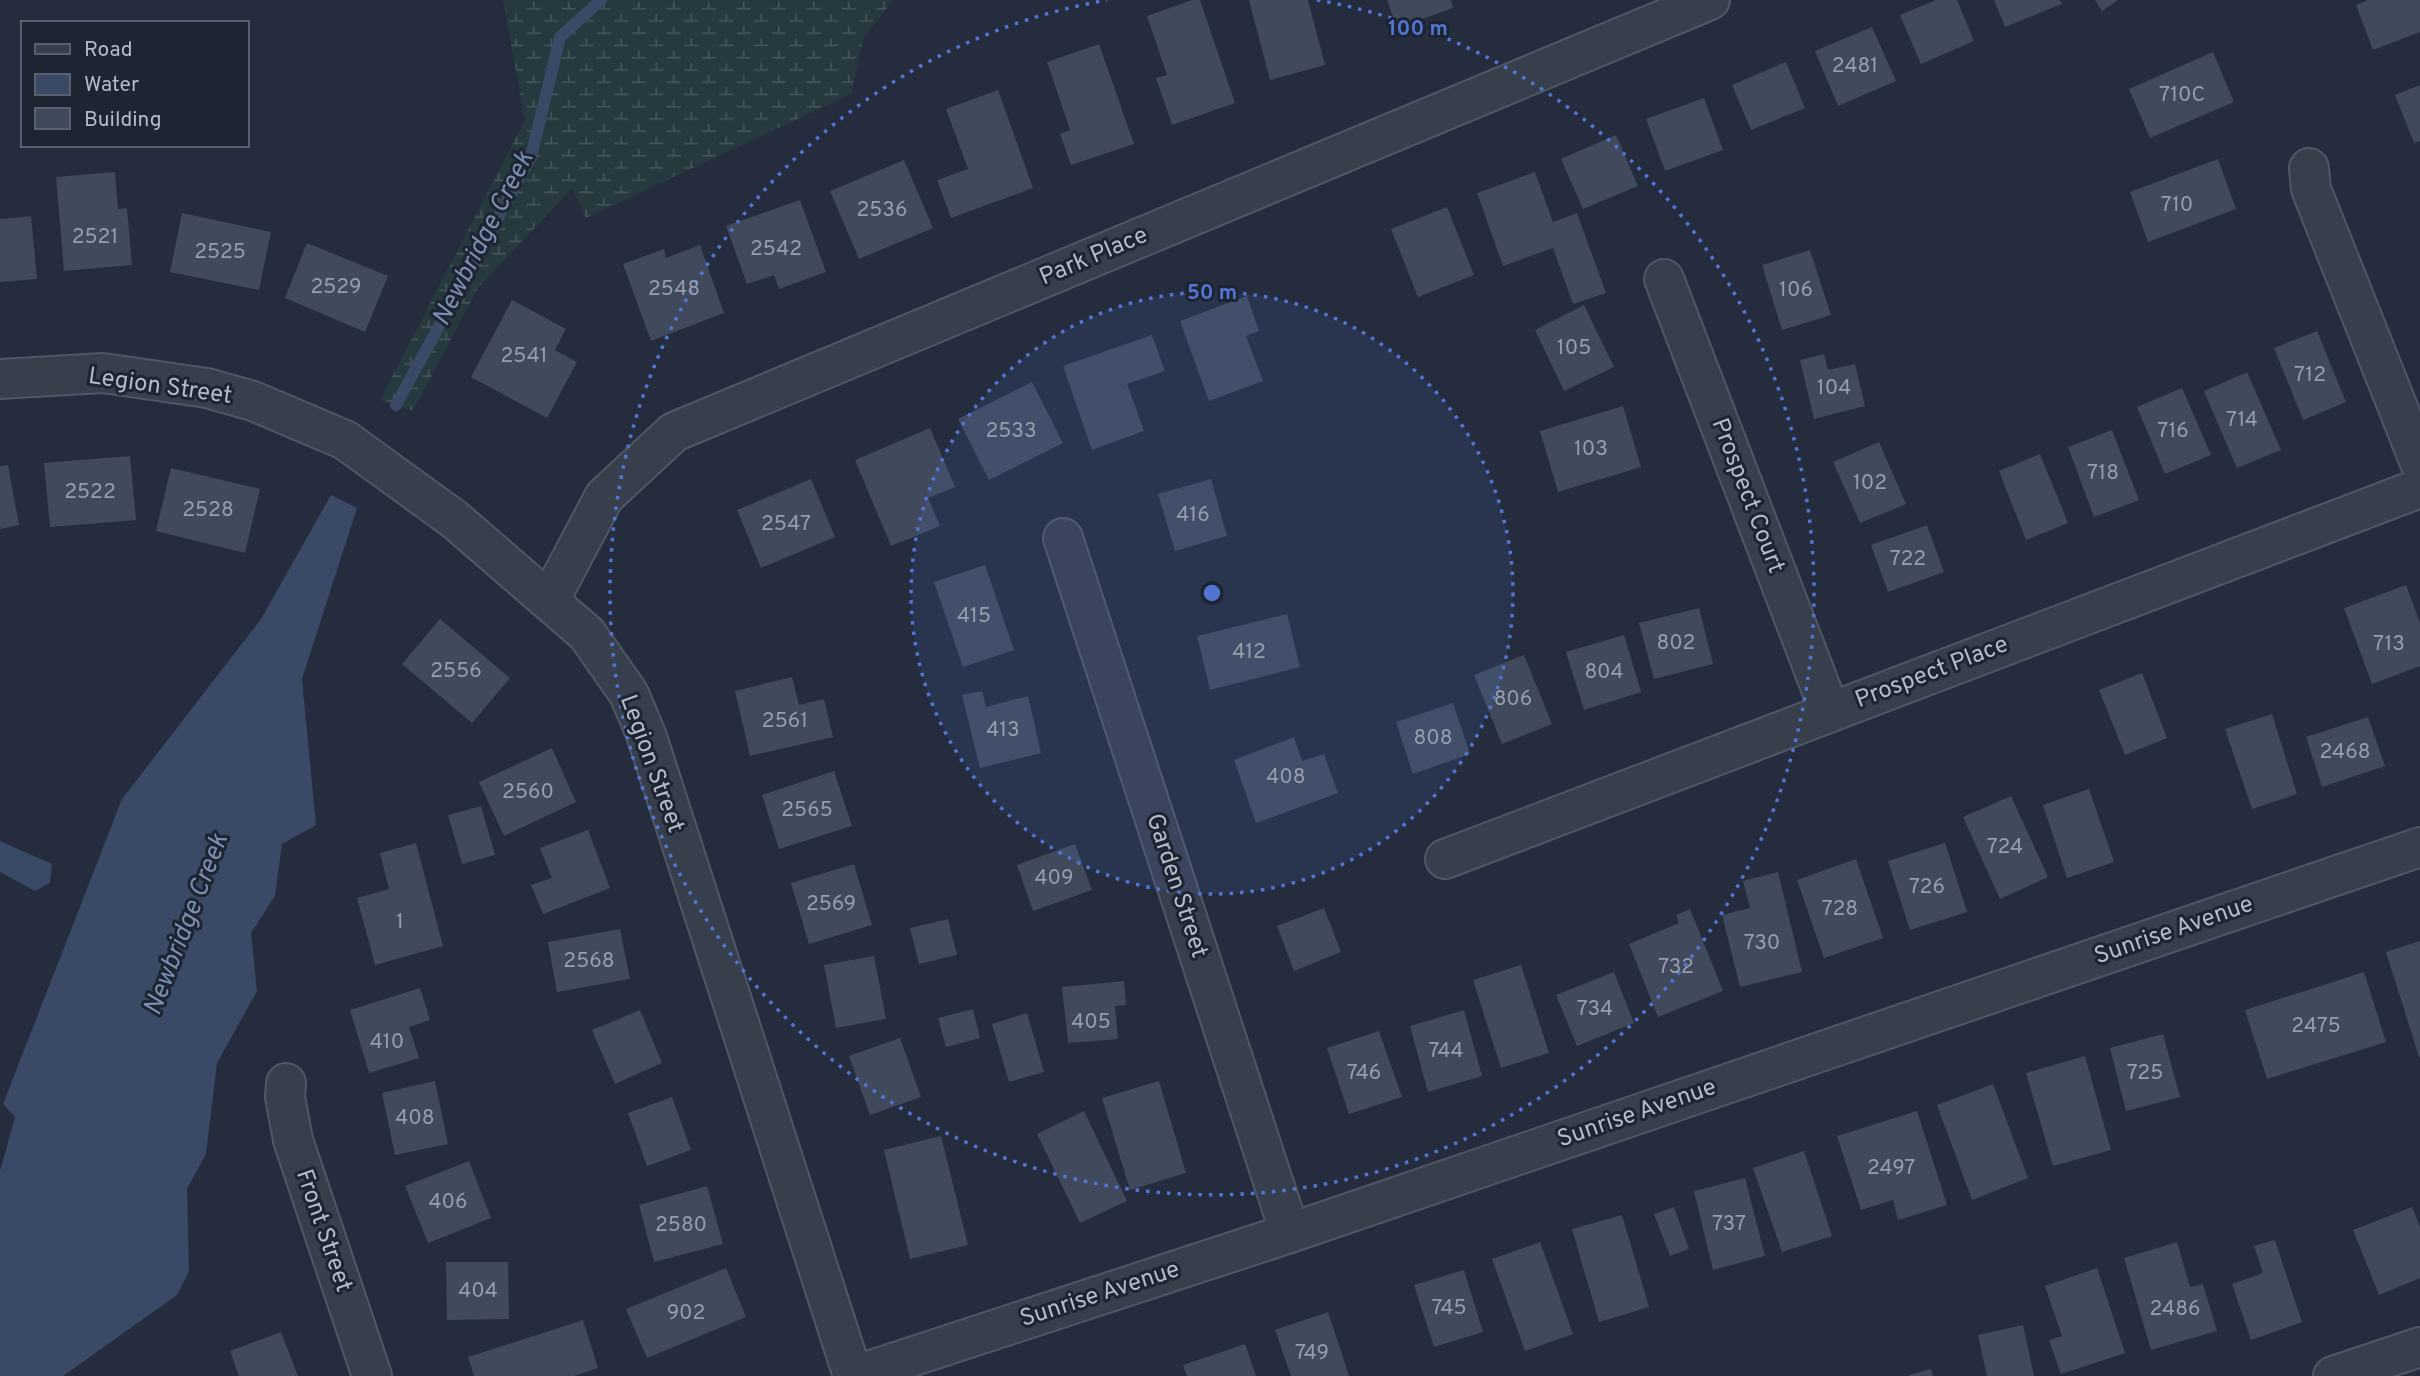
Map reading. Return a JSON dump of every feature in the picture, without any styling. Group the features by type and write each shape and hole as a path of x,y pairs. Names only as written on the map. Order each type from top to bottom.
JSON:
{"street":[{"name":"Park Place","path":"549,601 604,497 674,432 1710,0"},
{"path":"2309,168 2311,189 2420,463"},
{"name":"Prospect Court","path":"1664,279 1830,712"},
{"name":"Legion Street","path":"0,379 103,373 207,388 253,401 345,440 454,519 587,634 629,695 647,737 853,1376"},
{"name":"Prospect Place","path":"1445,859 2420,488"},
{"name":"Garden Street","path":"1063,538 1290,1233"},
{"name":"Sunrise Avenue","path":"853,1376 1290,1233 2420,847"},
{"name":"Front Street","path":"286,1083 285,1097 293,1140 372,1376"},
{"path":"2333,1376 2420,1348"}],"green space":[{"path":"503,0 893,0 863,40 851,94 586,218 572,188 478,288 413,411 380,400 525,120"}],"water":[{"path":"331,495 357,508 302,679 316,825 282,844 275,896 251,933 257,991 217,1063 206,1154 187,1189 189,1271 177,1295 63,1376 0,1376 0,1171 15,1117 3,1104 122,799 261,619"},
{"path":"0,841 52,864 50,883 35,891 0,872"}],"building":[{"path":"1192,0 1200,0 1235,103 1172,125 1156,78 1167,75 1147,16"},
{"path":"1249,0 1308,0 1325,65 1270,80"},
{"path":"1387,0 1451,0 1453,8 1397,28"},
{"path":"1936,0 1957,0 1974,41 1921,64 1900,15"},
{"path":"1994,0 2060,0 2062,4 2005,27"},
{"path":"2095,0 2118,0 2102,11"},
{"path":"2368,0 2420,0 2420,32 2373,50 2356,5"},
{"path":"1872,27 1896,81 1838,106 1815,51"},
{"path":"1099,44 1134,144 1071,165 1060,134 1070,130 1047,62"},
{"path":"2213,52 2234,102 2150,138 2129,89"},
{"path":"1786,62 1805,108 1751,130 1732,85"},
{"path":"2420,85 2420,141 2414,143 2395,95"},
{"path":"998,90 1033,188 951,218 937,180 968,169 946,109"},
{"path":"1704,98 1723,150 1665,171 1646,119"},
{"path":"1616,135 1638,186 1583,209 1561,159"},
{"path":"2218,159 2236,209 2148,242 2130,192"},
{"path":"904,160 933,228 859,259 830,191"},
{"path":"115,172 118,209 127,208 132,265 64,271 56,177"},
{"path":"1535,172 1553,222 1577,213 1606,293 1573,304 1553,248 1503,266 1477,193"},
{"path":"800,200 826,272 779,289 774,275 747,284 726,226"},
{"path":"1447,207 1474,275 1418,297 1391,229"},
{"path":"182,213 271,232 259,290 170,272"},
{"path":"31,216 37,279 0,282 0,219"},
{"path":"307,243 388,276 365,332 285,298"},
{"path":"700,245 724,313 651,341 623,264 664,249 666,258"},
{"path":"1810,250 1831,315 1782,330 1762,265"},
{"path":"1247,296 1259,331 1246,336 1263,381 1209,401 1180,321"},
{"path":"512,300 566,329 555,350 577,362 547,418 471,377"},
{"path":"1584,305 1614,367 1564,391 1535,330"},
{"path":"2317,331 2346,402 2303,420 2274,348"},
{"path":"1152,335 1165,371 1127,384 1144,431 1092,450 1063,366"},
{"path":"1824,354 1828,370 1855,364 1865,406 1814,419 1800,360"},
{"path":"2247,372 2281,450 2237,468 2204,391"},
{"path":"1032,382 1063,443 989,480 958,419"},
{"path":"2182,388 2211,455 2165,474 2137,407"},
{"path":"1623,406 1641,467 1558,492 1540,431"},
{"path":"930,428 955,487 928,498 940,526 891,546 855,460"},
{"path":"2112,430 2139,500 2094,517 2068,447"},
{"path":"1879,442 1906,504 1860,523 1833,462"},
{"path":"2040,454 2068,523 2026,540 1999,471"},
{"path":"130,456 136,520 50,527 44,463"},
{"path":"8,465 19,525 0,529 0,466"},
{"path":"171,468 260,489 245,553 156,531"},
{"path":"811,479 835,537 761,568 737,510"},
{"path":"1211,479 1227,536 1175,551 1158,494"},
{"path":"1927,525 1944,572 1888,592 1871,545"},
{"path":"985,565 1014,650 963,667 934,582"},
{"path":"2406,585 2420,623 2420,666 2372,684 2344,608"},
{"path":"1699,608 1713,664 1654,679 1639,623"},
{"path":"1287,614 1300,667 1210,690 1197,636"},
{"path":"440,619 510,678 472,723 402,664"},
{"path":"1624,635 1641,692 1584,710 1566,652"},
{"path":"1524,655 1552,724 1502,744 1474,675"},
{"path":"2142,673 2167,738 2125,755 2099,690"},
{"path":"792,677 799,705 824,699 833,737 750,756 735,691"},
{"path":"982,691 986,707 1028,696 1041,753 980,768 962,695"},
{"path":"1453,703 1470,754 1413,774 1396,722"},
{"path":"2272,714 2297,794 2252,809 2225,729"},
{"path":"2368,717 2385,766 2322,787 2306,737"},
{"path":"1294,737 1302,761 1324,754 1338,793 1256,823 1234,760"},
{"path":"552,748 576,802 504,836 479,782"},
{"path":"834,771 852,826 779,849 762,795"},
{"path":"2089,789 2114,862 2067,878 2043,805"},
{"path":"2011,796 2048,877 2000,899 1963,817"},
{"path":"481,806 495,855 462,864 448,815"},
{"path":"588,830 610,888 543,914 531,885 552,878 540,848"},
{"path":"416,843 443,946 375,965 357,898 389,889 380,853"},
{"path":"1945,843 1967,912 1910,930 1888,861"},
{"path":"1075,844 1092,890 1033,911 1017,865"},
{"path":"1856,859 1883,938 1824,958 1797,880"},
{"path":"854,864 872,925 809,944 791,883"},
{"path":"1778,872 1802,972 1740,987 1722,915 1750,908 1743,881"},
{"path":"1324,908 1341,952 1294,971 1277,926"},
{"path":"1690,909 1723,991 1658,1017 1629,944 1679,923 1676,915"},
{"path":"948,919 957,955 919,964 910,928"},
{"path":"620,929 630,979 557,992 548,942"},
{"path":"2420,941 2420,1057 2419,1057 2386,952"},
{"path":"874,956 886,1019 836,1028 824,965"},
{"path":"1521,965 1549,1053 1501,1068 1473,980"},
{"path":"1614,972 1634,1023 1577,1046 1556,995"},
{"path":"2364,972 2386,1042 2267,1079 2245,1010"},
{"path":"1124,981 1126,1005 1115,1006 1118,1039 1068,1043 1062,987"},
{"path":"420,988 430,1020 409,1027 419,1058 369,1073 350,1010"},
{"path":"973,1009 980,1038 946,1047 938,1018"},
{"path":"640,1010 662,1063 615,1084 592,1030"},
{"path":"1464,1010 1482,1076 1428,1092 1410,1026"},
{"path":"1027,1013 1044,1072 1009,1082 992,1024"},
{"path":"1379,1031 1402,1097 1349,1114 1327,1048"},
{"path":"2163,1034 2180,1097 2126,1111 2110,1048"},
{"path":"900,1038 921,1097 870,1115 849,1056"},
{"path":"2085,1056 2111,1150 2053,1166 2026,1073"},
{"path":"435,1081 448,1144 395,1155 382,1093"},
{"path":"1159,1081 1186,1173 1130,1190 1102,1098"},
{"path":"1993,1084 2028,1178 1972,1200 1937,1105"},
{"path":"672,1097 691,1150 647,1166 628,1113"},
{"path":"1084,1111 1127,1201 1080,1223 1037,1134"},
{"path":"1917,1111 1947,1205 1898,1220 1893,1200 1861,1210 1837,1136"},
{"path":"941,1136 968,1245 910,1259 884,1150"},
{"path":"1804,1151 1832,1236 1782,1252 1753,1168"},
{"path":"469,1161 491,1218 428,1243 405,1186"},
{"path":"1745,1178 1765,1256 1713,1270 1694,1191"},
{"path":"707,1186 723,1244 654,1262 639,1205"},
{"path":"1674,1207 1689,1249 1670,1256 1654,1214"},
{"path":"2412,1207 2420,1227 2420,1278 2379,1295 2353,1230"},
{"path":"1622,1215 1649,1307 1599,1322 1572,1229"},
{"path":"2275,1240 2302,1322 2251,1340 2232,1284 2263,1273 2254,1246"},
{"path":"1540,1242 1573,1334 1525,1351 1492,1259"},
{"path":"2177,1242 2190,1287 2203,1284 2217,1331 2151,1350 2124,1258"},
{"path":"446,1262 508,1262 509,1319 447,1320"},
{"path":"726,1268 746,1317 647,1358 626,1309"},
{"path":"2097,1268 2125,1353 2061,1374 2049,1340 2062,1336 2045,1286"},
{"path":"1464,1270 1483,1332 1434,1347 1414,1285"},
{"path":"1328,1312 1349,1376 1291,1376 1275,1330"},
{"path":"583,1320 598,1368 574,1376 474,1376 468,1357"},
{"path":"2023,1325 2034,1376 1987,1376 1978,1335"},
{"path":"281,1332 298,1376 239,1376 230,1351"},
{"path":"1245,1344 1256,1376 1187,1376 1183,1365"},
{"path":"1931,1369 1933,1376 1909,1376 1909,1375"}],"waterway":[{"name":"Newbridge Creek","path":"396,405 531,157 560,37 601,0"}]}
